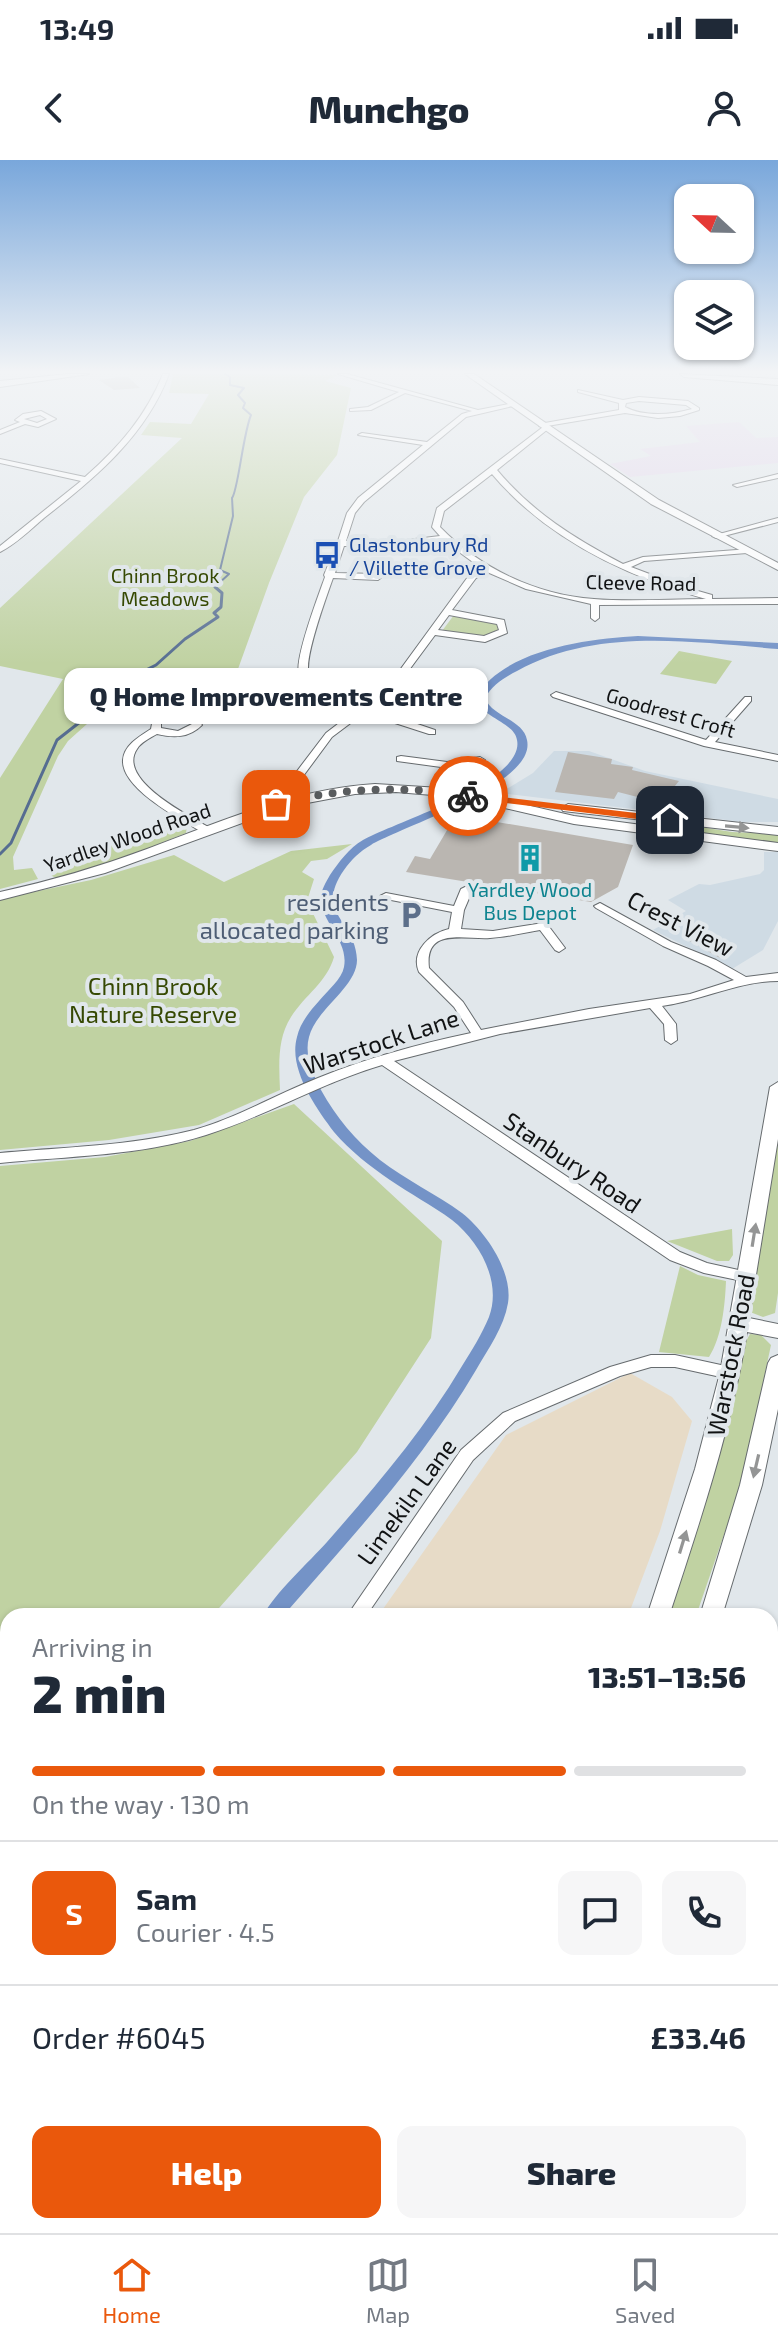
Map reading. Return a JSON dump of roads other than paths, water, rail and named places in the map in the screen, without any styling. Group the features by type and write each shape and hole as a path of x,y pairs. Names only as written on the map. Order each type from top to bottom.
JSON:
{"street":[{"path":"45,471 84,479"},
{"path":"0,550 93,471"},
{"path":"396,471 361,500 351,513 328,575 308,644 304,674 322,694 432,732"},
{"path":"446,538 436,527 440,510 490,471"},
{"path":"494,471 546,521 625,566 675,586 731,602"},
{"path":"609,471 655,502 778,567"},
{"path":"734,486 778,476"},
{"path":"716,536 778,520"},
{"path":"338,543 390,544 446,538"},
{"name":"Cleeve Road","path":"446,538 487,568 540,591 595,602 778,601"},
{"path":"625,566 643,559 747,551"},
{"path":"297,799 293,783 304,772 318,748 340,724 392,687 473,576 487,568"},
{"path":"328,575 378,577"},
{"path":"669,602 678,593 675,586"},
{"path":"595,602 595,618"},
{"path":"433,632 485,639 504,631 501,622 448,612"},
{"name":"Goodrest Croft","path":"556,695 708,744 778,758"},
{"path":"708,744 748,699"},
{"path":"156,730 131,749 127,760 130,773 141,788 208,831"},
{"path":"401,759 447,765 480,760"},
{"path":"434,792 447,765"},
{"name":"Yardley Wood Road","path":"0,896 111,868 297,799 359,790 452,793 632,821 778,831"},
{"name":"Yardley Wood Road","path":"632,821 778,847"},
{"path":"455,931 458,910 467,889"},
{"path":"386,896 458,910"},
{"name":"Crest View","path":"600,906 667,944 741,979"},
{"path":"477,1033 459,1005 433,981 421,963 434,938 443,932 487,935 543,926 559,948"},
{"name":"Warstock Lane","path":"0,1158 175,1138 199,1132 326,1080 477,1033 545,1019 697,997 741,979 778,977"},
{"path":"653,1003 670,1024 671,1040"},
{"name":"Stanbury Road","path":"385,1061 668,1252 704,1268 747,1277"},
{"name":"Warstock Road","path":"661,1608 706,1469 730,1373 778,1087"},
{"path":"740,1323 778,1331"},
{"name":"Limekiln Lane","path":"362,1608 467,1455 509,1417 616,1371 651,1361 675,1361 730,1373"},
{"name":"Warstock Road","path":"713,1608 751,1485 778,1363"}],"waterway":[{"path":"218,584 229,574 220,570 233,516 232,498 239,471"},
{"path":"0,854 11,843 57,740 103,704 126,680 156,665 185,639 218,617 214,613 221,607 222,593 215,587 218,584"},
{"path":"279,1608 382,1490 433,1424 478,1353 494,1323 501,1299 496,1269 473,1234 459,1218 393,1176 356,1147 325,1108 308,1078 302,1054 303,1036 318,1010 350,971 349,947 328,906 327,896 332,881 346,861 363,845 485,787 520,757 521,736 483,706 480,698 498,678 535,657 567,647 638,639 778,646"}],"place":[{"name":"Glastonbury Rd / Villette Grove","path":"327,555"},
{"name":"Q Home Improvements Centre","path":"276,804"},
{"name":"Yardley Wood Bus Depot","path":"530,858"},
{"name":"residents allocated parking","path":"411,915"}],"park label":[{"name":"Chinn Brook Meadows","path":"165,586"},
{"name":"Chinn Brook Nature Reserve","path":"153,999"}]}
